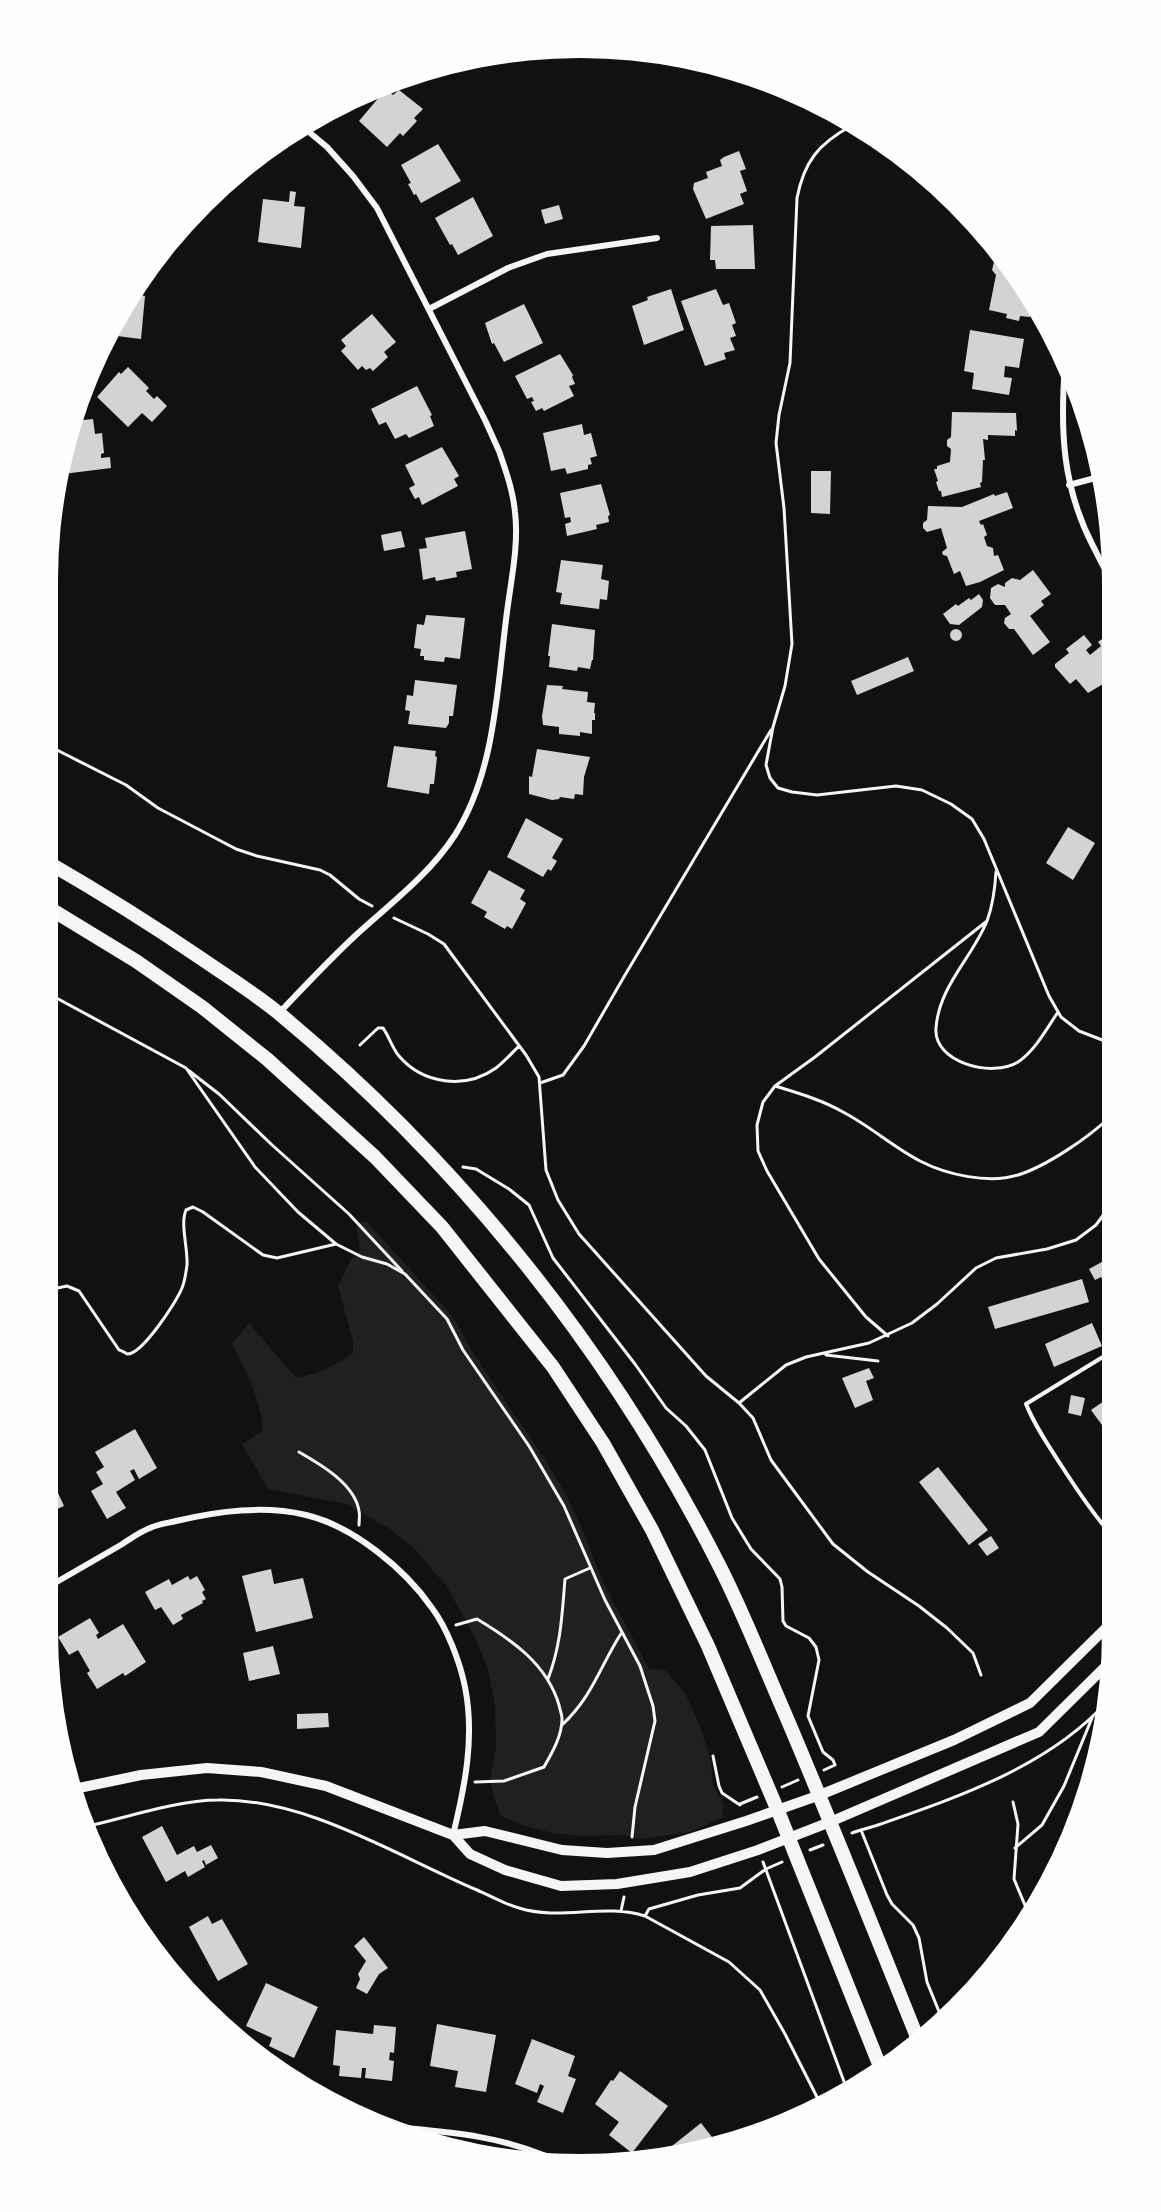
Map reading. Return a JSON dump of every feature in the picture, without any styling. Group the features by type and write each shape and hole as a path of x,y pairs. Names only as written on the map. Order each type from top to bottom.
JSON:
{"main road":[{"path":"58,869 171,938 279,1013 382,1105 441,1164 560,1308 644,1432 719,1565 820,1795 915,2032"},
{"path":"58,914 136,961 202,1007 267,1059 375,1157 450,1236 553,1367 603,1443 652,1530 708,1646 778,1811 878,2061"}],"street":[{"path":"279,1013 355,936 414,884 454,836 470,805 482,775 489,741 515,547 516,513 499,451 429,309 376,208 353,176 327,147 311,134"},
{"path":"429,309 508,268 547,254 657,238"},
{"path":"1064,383 1062,409 1064,452 1070,485 1080,520 1101,560"},
{"path":"1070,485 1092,479"},
{"path":"58,1581 150,1528 228,1511 269,1509 308,1516 346,1530 408,1579 433,1609 453,1647 465,1686 469,1718 469,1751 465,1781 453,1835"},
{"path":"453,1835 484,1831 562,1850 607,1853 654,1850 778,1811 820,1795 954,1740 1030,1703 1102,1632"},
{"path":"82,1787 141,1775 207,1768 261,1772 326,1786 453,1835 470,1854 505,1870 561,1886 617,1884 690,1872 787,1838 830,1822 1039,1732 1101,1671"},
{"path":"427,2130 480,2136 533,2151"}],"lane":[{"path":"1102,1358 1026,1404 1043,1438 1092,1512 1102,1523"}],"path":[{"path":"845,130 813,156 801,175 797,198 790,363 779,415 776,443 784,508 792,644 785,686 773,727 766,765 770,778 778,788 792,792 817,795 896,786 922,790 951,804 972,819 984,839 1049,996 1058,1012 1079,1031 1102,1040"},
{"path":"540,1083 563,1075 584,1046 773,727"},
{"path":"58,751 126,785 158,808 237,849 257,856 320,870 330,875 359,899"},
{"path":"996,870 994,897 987,921 940,1004 935,1029 938,1045 947,1054 966,1065 988,1068 1005,1067 1017,1062 1027,1054 1058,1012"},
{"path":"888,1336 866,1317 819,1259 767,1171 758,1151 757,1125 763,1102 775,1086 987,921"},
{"path":"406,924 428,933 444,944 539,1077 546,1170 558,1200 579,1234 705,1376 739,1403 753,1418 771,1460 833,1544 947,1628 973,1653 981,1675"},
{"path":"58,999 186,1068 219,1094 349,1214 447,1319 462,1350 529,1446 564,1506 590,1568 640,1666 653,1706 655,1721 635,1807 632,1844"},
{"path":"360,1045 378,1028 383,1028 406,1064 440,1081 457,1082 479,1077 496,1068 519,1046"},
{"path":"186,1068 255,1167 298,1212 336,1244 363,1257 387,1264 405,1274"},
{"path":"775,1086 821,1101 846,1113 922,1162 951,1172 987,1179 1018,1175 1058,1156 1102,1125"},
{"path":"271,1144 275,1138"},
{"path":"441,1164 476,1169 522,1197 529,1205 553,1258 666,1408 686,1426 705,1450 732,1518 751,1549 780,1579 783,1621 786,1626 809,1638 816,1647 819,1660 808,1716 823,1752 833,1760 835,1765 740,1804 722,1793 713,1756"},
{"path":"58,1288 67,1286 79,1291 119,1350 126,1354 135,1352 155,1331 176,1302 183,1286 187,1265 183,1217 186,1210 193,1207 203,1212 263,1255 278,1258 336,1244"},
{"path":"739,1403 786,1365 806,1357 825,1355 888,1336 921,1317 976,1268 996,1258 1047,1249 1076,1240 1096,1225 1102,1217"},
{"path":"825,1355 878,1362"},
{"path":"299,1452 335,1475 349,1490 359,1510 358,1539"},
{"path":"548,1679 557,1656 565,1579 590,1568"},
{"path":"443,1628 477,1619 502,1634 531,1659 548,1679 562,1718 556,1746 544,1767 504,1781 465,1781"},
{"path":"561,1726 589,1694 622,1632"},
{"path":"645,1916 649,1909 698,1895 740,1888 766,1869 837,1839 990,1782 1050,1749 1096,1713"},
{"path":"1015,1848 1042,1825 1064,1786 1092,1717"},
{"path":"96,1824 184,1804 216,1800 270,1804 344,1829 432,1871 519,1908 544,1912 621,1911 645,1916 729,1962 760,1990 817,2097"},
{"path":"1013,1802 1018,1824 1014,1879 1025,1905"},
{"path":"861,1830 887,1895 892,1904 913,1925 919,1938 927,1982 939,2011"},
{"path":"772,1884 771,1889 844,2083"},
{"path":"621,1911 624,1896"}],"shaded area":[{"path":"366,1221 448,1311 473,1353 546,1461 565,1493 604,1584 649,1669 665,1670 685,1693 700,1726 711,1761 713,1785 724,1805 722,1811 724,1817 690,1832 641,1839 624,1835 582,1836 553,1833 524,1826 501,1816 490,1780 496,1748 495,1705 488,1670 476,1639 447,1587 415,1549 390,1529 346,1504 268,1489 242,1444 263,1431 262,1419 256,1397 232,1343 249,1323 295,1377 318,1372 353,1353 353,1341 338,1286 350,1261 360,1250 356,1224"}],"building":[{"path":"400,91 423,109 414,118 417,121 403,136 400,133 387,147 359,121 377,100"},
{"path":"438,144 461,181 421,203 408,184 411,183 401,165"},
{"path":"739,151 746,169 740,171 747,191 740,194 744,204 706,219 693,189 694,183 708,178 706,172 722,166 720,160"},
{"path":"290,191 296,192 294,206 305,207 301,248 258,242 263,199 289,202"},
{"path":"473,197 493,236 458,255 435,218"},
{"path":"559,205 563,219 545,224 541,210"},
{"path":"753,225 755,269 716,269 715,260 710,260 711,226"},
{"path":"994,262 1015,290 1030,317 1020,316 1019,321 1006,318 1007,314 989,310 996,275 992,270"},
{"path":"671,289 684,330 644,345 632,306 648,300 647,297"},
{"path":"716,289 723,305 729,303 736,323 732,325 736,336 730,338 735,350 724,353 726,359 705,366 681,301"},
{"path":"143,296 145,296 141,339 119,336"},
{"path":"524,304 543,343 504,362 494,343 492,344 485,323"},
{"path":"372,314 396,342 384,352 388,357 373,371 370,368 366,370 362,366 358,370 341,351 346,346 341,340"},
{"path":"970,330 1024,339 1019,368 1005,366 1004,377 1012,378 1009,395 972,389 974,373 964,371"},
{"path":"560,354 573,375 575,384 569,386 574,396 544,411 542,408 536,411 531,402 534,401 532,397 527,399 515,376"},
{"path":"128,367 149,388 146,391 154,399 157,396 167,406 152,422 142,413 128,427 97,397 119,372 121,374"},
{"path":"417,386 432,415 430,416 434,426 409,438 406,434 395,439 386,422 379,425 371,409"},
{"path":"952,412 1016,413 1017,431 1015,430 1015,436 988,435 988,440 983,439 985,460 983,460 981,487 942,497 934,469 950,462 951,449 947,446 947,440 951,437"},
{"path":"93,419 95,434 102,433 104,453 101,454 101,458 110,457 111,468 70,473 84,420"},
{"path":"582,424 584,435 591,433 597,456 590,458 592,464 588,465 588,469 567,474 565,468 551,471 543,433"},
{"path":"442,447 459,476 454,479 458,486 422,505 419,497 415,499 409,488 415,485 405,465"},
{"path":"811,471 831,471 830,514 811,513"},
{"path":"601,484 610,515 608,516 609,522 596,525 597,529 567,536 565,524 571,522 570,517 565,518 560,493"},
{"path":"1007,492 1013,508 979,521 981,525 983,524 987,535 984,537 987,546 993,548 994,556 998,555 1004,570 966,586 960,571 954,574 947,556 943,555 942,552 947,548 941,528 927,532 923,528 923,523 927,520 928,506 962,507 994,494 995,496"},
{"path":"401,531 405,547 384,551 381,535"},
{"path":"465,531 472,569 456,572 457,577 436,581 435,577 423,580 419,549 427,548 425,538"},
{"path":"561,560 603,565 601,579 609,581 607,600 600,599 599,609 560,604 562,593 556,592"},
{"path":"1033,570 1051,594 1041,601 1044,605 1030,616 1050,642 1033,655 1014,629 1009,629 1004,623 1005,618 1011,614 1005,605 995,605 990,598 991,588 998,584 1005,587 1005,583 1012,578 1020,580"},
{"path":"979,594 983,600 982,607 959,625 950,624 943,614 956,604 958,606"},
{"path":"426,615 465,618 460,659 445,657 444,662 424,660 424,656 420,656 421,649 414,648 417,624 424,625"},
{"path":"552,624 595,630 593,660 590,669 578,667 577,671 549,667"},
{"path":"958,629 962,635 958,641 954,641 950,633"},
{"path":"1084,635 1092,645 1086,650 1090,655 1101,646 1098,642 1102,639 1102,685 1088,693 1076,679 1070,684 1055,667 1055,664 1069,653 1066,649"},
{"path":"908,657 914,671 857,695 851,681"},
{"path":"415,680 457,685 453,716 449,716 446,728 408,724 410,711 405,710 407,695 413,696"},
{"path":"547,685 588,692 587,702 595,703 592,734 580,732 580,736 559,734 559,727 543,725 542,716"},
{"path":"394,746 436,751 434,784 430,784 429,794 387,787"},
{"path":"537,749 590,757 584,777 583,795 575,794 574,799 560,797 552,800 529,794 529,776 532,777"},
{"path":"526,818 563,839 552,858 557,861 551,871 548,869 543,877 507,857"},
{"path":"1068,827 1095,843 1073,880 1046,863"},
{"path":"489,870 525,890 520,899 526,903 512,929 507,926 505,929 484,917 487,912 471,903"},
{"path":"1102,1262 1102,1279 1101,1277 1095,1280 1089,1269"},
{"path":"1082,1279 1089,1302 995,1329 988,1307"},
{"path":"1092,1323 1102,1346 1054,1367 1045,1344"},
{"path":"869,1368 874,1378 866,1381 873,1400 855,1408 842,1378"},
{"path":"1071,1395 1085,1398 1081,1416 1068,1413"},
{"path":"1102,1402 1102,1425 1091,1410"},
{"path":"135,1429 157,1468 139,1479 134,1469 130,1471 135,1480 116,1492 126,1508 107,1519 91,1491 103,1484 96,1472 104,1467 95,1452"},
{"path":"938,1467 988,1530 969,1545 919,1482"},
{"path":"58,1493 64,1506 58,1509"},
{"path":"991,1536 999,1548 987,1556 978,1544"},
{"path":"271,1569 274,1584 303,1578 313,1618 256,1632 242,1576"},
{"path":"188,1576 190,1580 197,1576 205,1590 202,1592 206,1599 181,1615 183,1619 173,1625 161,1607 155,1610 145,1592 169,1579 172,1585"},
{"path":"90,1618 99,1633 96,1635 98,1639 123,1624 146,1662 125,1676 123,1673 97,1689 87,1673 90,1671 78,1650 69,1655 58,1637"},
{"path":"273,1646 280,1674 249,1681 243,1653"},
{"path":"328,1713 329,1727 297,1729 297,1714"},
{"path":"162,1826 177,1855 194,1846 197,1852 211,1845 218,1858 206,1865 204,1860 202,1861 205,1867 188,1877 185,1871 166,1882 142,1837"},
{"path":"208,1916 212,1924 222,1919 248,1964 218,1981 189,1927"},
{"path":"364,1937 388,1968 379,1974 367,1994 356,1988 360,1979 358,1974 366,1961 354,1946"},
{"path":"266,1983 318,2007 294,2058 269,2046 272,2038 246,2026"},
{"path":"437,2024 496,2035 486,2092 455,2087 458,2071 430,2066"},
{"path":"374,2025 396,2027 394,2053 390,2052 389,2060 394,2061 392,2081 365,2078 366,2068 362,2068 361,2078 339,2076 340,2066 333,2065 336,2030 373,2034"},
{"path":"532,2039 575,2056 568,2076 576,2079 563,2113 537,2102 544,2086 540,2084 537,2093 515,2084"},
{"path":"620,2071 668,2106 634,2150 629,2151 609,2135 619,2122 595,2104 611,2080 613,2081"},
{"path":"701,2123 712,2137 682,2143 674,2144"}]}
